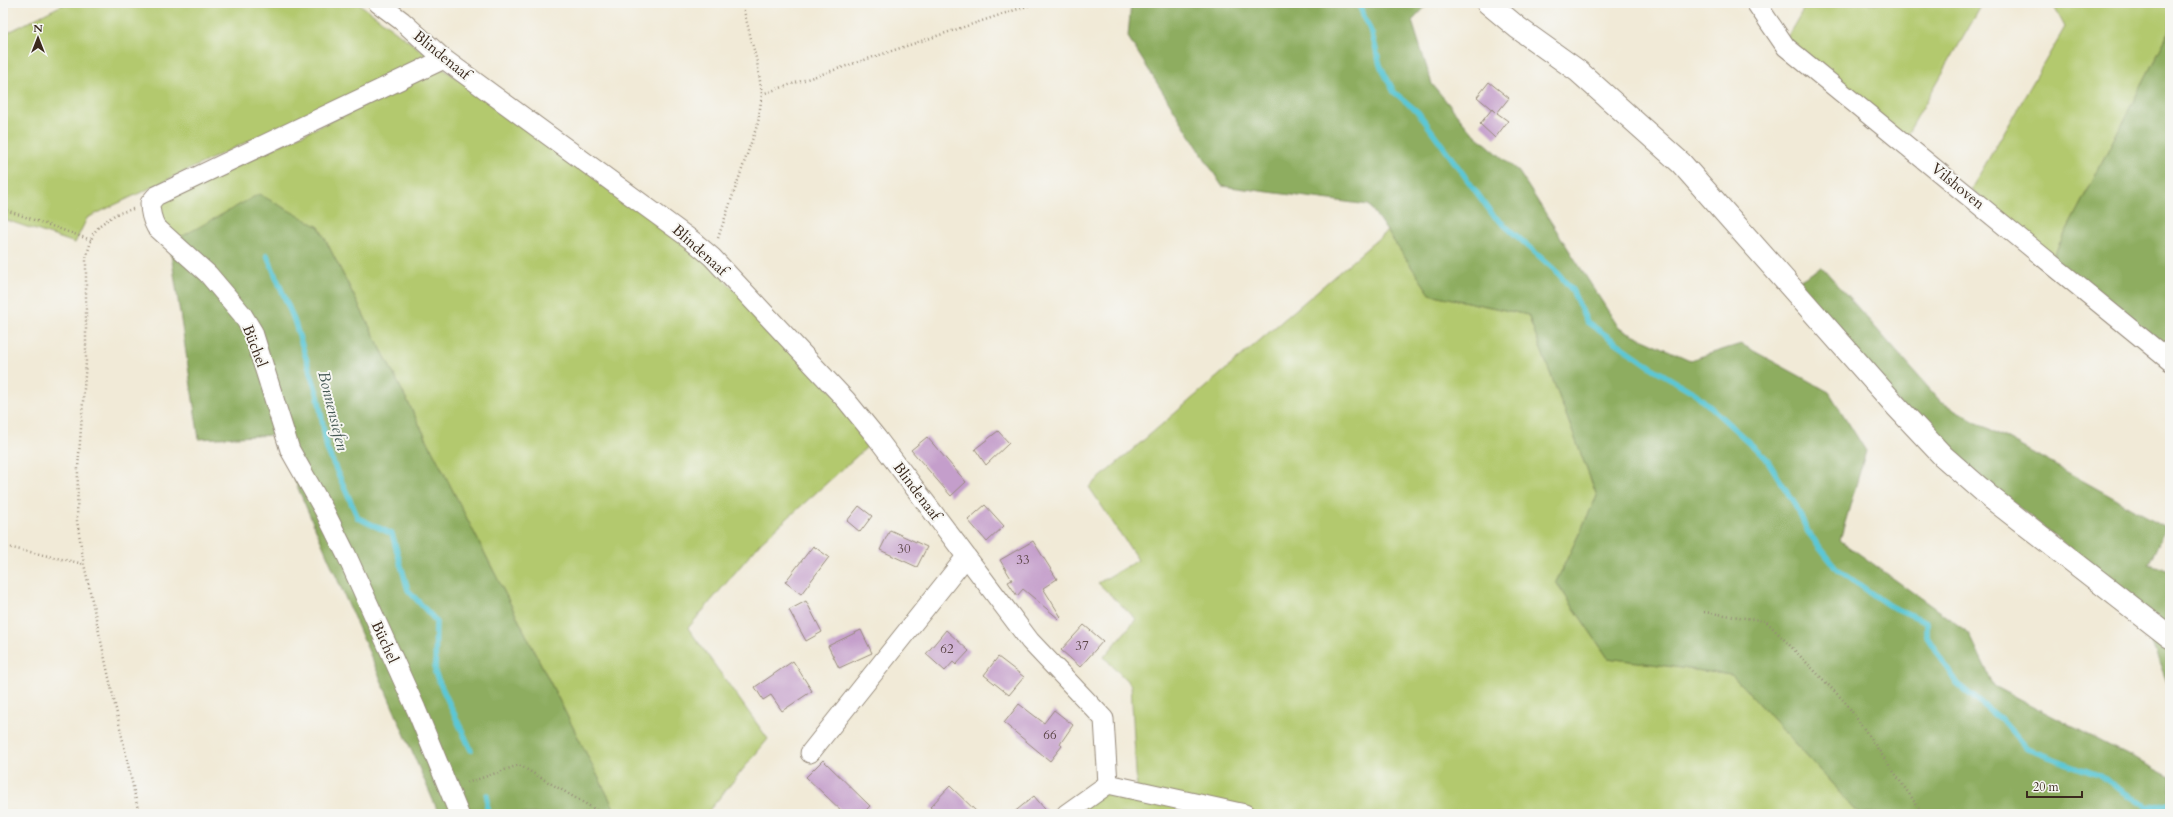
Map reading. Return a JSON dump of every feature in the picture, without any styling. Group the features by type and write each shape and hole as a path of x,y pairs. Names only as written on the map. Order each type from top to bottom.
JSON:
{"main road":[{"path":"1488,3 1518,28 1578,71 1682,163 1897,407 1943,456 1990,497 2170,637"}],"street":[{"name":"Blindenaaf","path":"378,3 444,59 671,224 712,257 846,400 878,438 1030,641 1104,719 1108,784"},
{"name":"Vilshoven","path":"1756,3 1786,47 2170,361"},
{"path":"150,203 156,196 444,59"},
{"name":"Büchel","path":"150,203 151,219 156,227 208,274 242,314 253,332 290,450 324,510 346,554 416,709 459,814"},
{"path":"810,753 966,557"},
{"path":"1066,814 1108,784 1245,814"}],"path":[{"path":"712,257 758,123 762,94 757,62 742,3"},
{"path":"762,94 1036,3"},
{"path":"140,814 84,564 76,521 78,468 86,362 86,258 91,240 100,225 116,214 150,203"},
{"path":"3,209 91,240"},
{"path":"3,546 84,564"},
{"path":"1704,612 1766,621 1846,703 1923,814"},
{"path":"449,789 519,765 603,814"}],"green space":[{"path":"66,3 358,3 435,61 249,141 87,218 75,243 3,219 3,35"},
{"path":"1131,3 1429,3 1412,21 1432,84 1471,131 1519,172 1619,328 1690,360 1741,344 1829,392 1866,451 1840,540 1969,633 1994,686 2170,777 2170,814 1860,814 1732,675 1608,658 1556,582 1597,496 1528,315 1430,294 1369,205 1222,186 1128,37"},
{"path":"1807,3 1983,3 1905,138 1786,39"},
{"path":"2052,3 2170,3 2170,30 2053,257 1971,189 2065,27"},
{"path":"2170,30 2170,361 2053,257"},
{"path":"442,68 671,224 877,438 761,542 688,628 768,739 706,814 617,814 319,227 179,238 158,217 161,202"},
{"path":"259,194 319,227 617,814 439,814 275,435 199,439 171,254 179,238"},
{"path":"1387,231 1430,294 1528,315 1597,496 1556,582 1608,658 1732,675 1860,814 1066,814 1108,784 1137,790 1131,685 1104,657 1136,619 1098,583 1138,560 1089,487"},
{"path":"1822,267 1941,402 2166,527 2149,564 2170,571 2170,690 2149,636 2160,621 1918,426 1797,282"}],"building":[{"path":"1489,82 1509,98 1497,113 1508,121 1495,138 1480,124 1492,109 1477,97"},
{"path":"998,431 1009,443 986,465 975,449"},
{"path":"927,437 966,482 951,496 911,450"},
{"path":"985,505 1004,526 987,542 968,520"},
{"path":"859,506 872,516 860,532 847,521"},
{"path":"890,530 927,547 917,567 880,550"},
{"path":"1033,541 1057,579 1043,588 1061,617 1059,619 1023,589 1017,596 1008,582 1012,580 1000,560"},
{"path":"813,546 829,557 801,594 785,582"},
{"path":"806,601 822,632 806,641 789,610"},
{"path":"1084,625 1103,641 1080,667 1061,650"},
{"path":"861,630 872,653 839,668 828,646"},
{"path":"946,630 969,651 956,665 953,662 945,671 926,654"},
{"path":"998,657 1024,677 1009,695 984,675"},
{"path":"793,661 812,691 782,711 771,695 763,700 755,687"},
{"path":"1019,704 1044,723 1054,710 1073,725 1060,744 1062,746 1050,761 1004,723"},
{"path":"823,760 870,806 862,814 845,814 806,777"},
{"path":"950,786 979,814 938,814 930,807"},
{"path":"1034,796 1049,814 1012,814"}],"waterway":[{"path":"1358,3 1372,34 1380,65 1394,92 1418,112 1493,215 1557,272 1572,290 1587,322 1654,369 1696,394 1766,458 1796,506 1808,532 1837,569 1888,605 1927,622 1927,637 1957,684 2001,719 2027,749 2098,775 2148,808 2170,803"},
{"name":"Bonnensiefen","path":"267,255 294,320 318,396 327,449 358,518 392,534 408,590 436,621 435,673 471,750"},
{"name":"Bonnensiefen","path":"487,795 487,814"}]}
